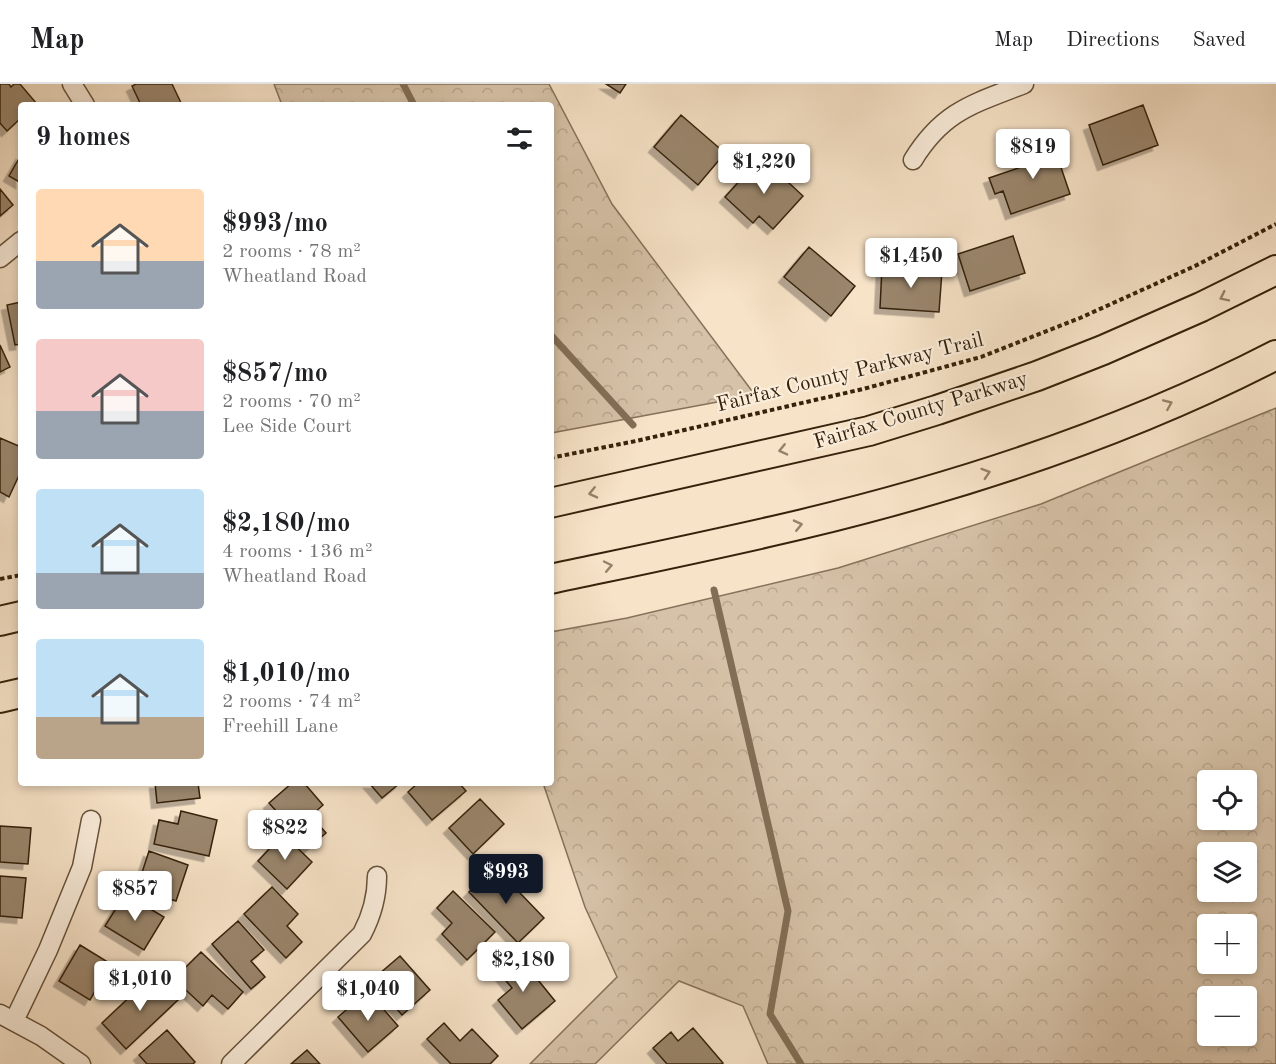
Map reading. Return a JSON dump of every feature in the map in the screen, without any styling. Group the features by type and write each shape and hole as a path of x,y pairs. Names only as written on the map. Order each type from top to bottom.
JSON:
{"highway":[{"name":"Fairfax County Parkway","path":"554,502 869,431 937,410 1037,376 1104,350 1202,307 1276,270"},
{"path":"554,578 803,524 928,491 1021,462 1112,429 1276,355"},
{"path":"0,621 18,617"},
{"path":"0,698 18,694"}],"street":[{"path":"72,84 82,102"},
{"path":"913,160 924,142 943,122 965,107 1024,84"},
{"path":"0,258 18,243"},
{"path":"81,1064 41,1036 7,1017 48,950 82,867 91,820"},
{"path":"231,1064 363,934 372,915 377,892 377,876"}],"path":[{"name":"Fairfax County Parkway Trail","path":"554,457 636,441 863,389 981,357 1101,309 1195,266 1276,224"},
{"path":"0,579 18,576"}],"green space":[{"path":"274,84 549,84 612,204 755,395 554,432 554,102 281,102"},
{"path":"1276,408 1276,1064 768,1064 743,1006 679,981 595,1064 530,1064 617,977 585,907 544,786 554,786 554,631 627,618 838,568 1041,504"}],"building":[{"path":"0,84 9,84 11,87 14,84 20,84 35,102 18,102 18,121 7,131 0,123"},
{"path":"172,84 181,102 140,102 132,86"},
{"path":"606,84 626,84 620,93"},
{"path":"1143,105 1158,145 1103,165 1089,125"},
{"path":"681,115 725,153 698,185 654,147"},
{"path":"1051,138 1070,194 1011,214 1003,191 995,194 989,178 1033,163 1027,146"},
{"path":"761,157 803,196 773,229 759,216 753,223 725,197"},
{"path":"18,160 18,181 9,176"},
{"path":"0,189 13,205 0,216"},
{"path":"1013,236 1025,273 970,291 958,254"},
{"path":"809,247 855,286 831,316 784,277"},
{"path":"882,267 942,271 939,312 880,308"},
{"path":"18,303 18,344 15,345 7,305"},
{"path":"0,345 10,367 0,372"},
{"path":"0,438 18,446 18,478 9,497 0,492"},
{"path":"155,786 198,786 200,798 157,803"},
{"path":"289,786 307,786 323,805 311,816 326,833 309,848 269,803"},
{"path":"372,786 396,786 382,798"},
{"path":"415,786 462,786 466,791 432,820 408,792"},
{"path":"480,799 504,824 473,854 449,828"},
{"path":"181,811 217,820 209,856 154,844 159,820 178,824"},
{"path":"0,826 31,828 28,864 0,862"},
{"path":"283,834 312,862 287,889 258,861"},
{"path":"149,851 188,865 176,901 137,888"},
{"path":"495,867 544,918 518,943 469,892"},
{"path":"0,876 26,878 22,918 0,916"},
{"path":"272,887 298,914 287,926 302,942 286,958 244,914"},
{"path":"453,891 495,932 467,960 442,934 452,923 437,908"},
{"path":"125,894 164,917 144,950 105,926"},
{"path":"238,921 264,950 251,961 265,977 251,989 212,944"},
{"path":"80,945 111,964 90,1000 59,981"},
{"path":"201,952 243,992 228,1009 212,995 203,1006 174,979"},
{"path":"517,954 555,1001 522,1029 498,1000 512,988 497,970"},
{"path":"400,956 430,990 402,1015 372,980"},
{"path":"154,974 178,1000 126,1049 102,1023"},
{"path":"368,991 398,1026 368,1052 338,1017"},
{"path":"444,1023 460,1041 472,1029 498,1056 490,1064 451,1064 427,1039"},
{"path":"693,1028 723,1063 667,1064 653,1048 671,1032 678,1041"},
{"path":"167,1030 195,1062 193,1064 147,1064 139,1055"},
{"path":"307,1050 320,1064 291,1064"}],"waterway":[{"path":"403,84 412,102"},
{"path":"554,338 633,425"},
{"path":"714,590 788,911 770,1014 801,1064"}]}
